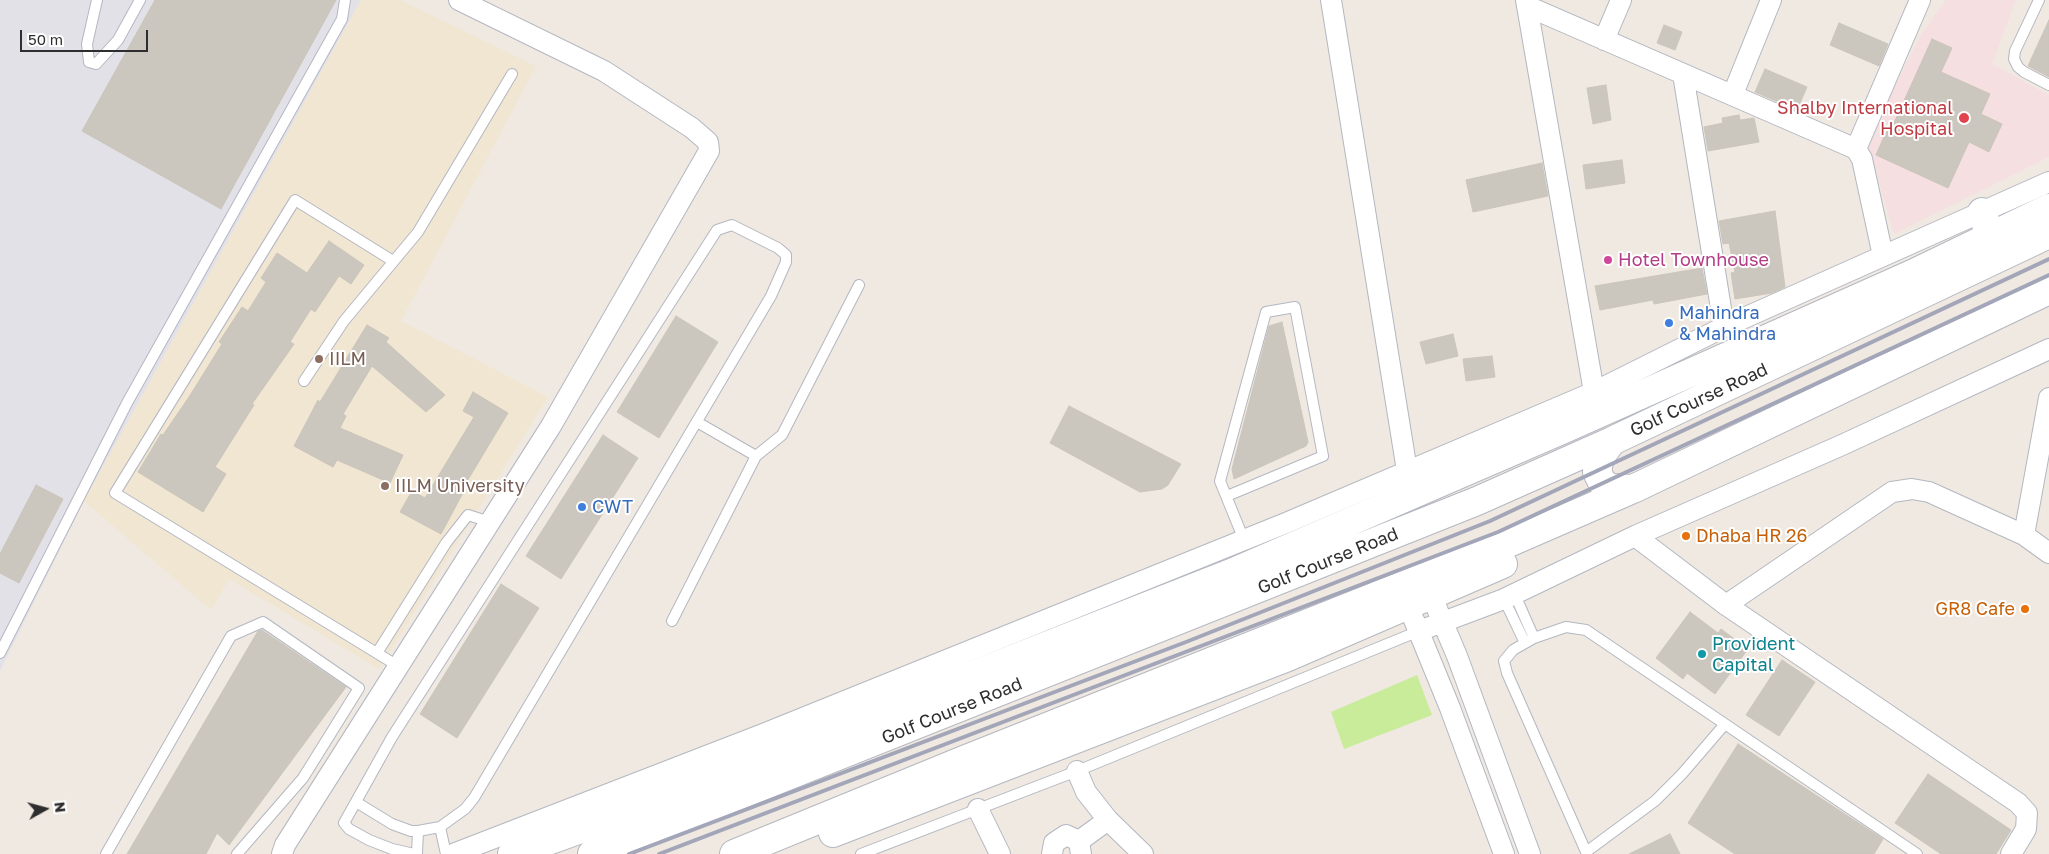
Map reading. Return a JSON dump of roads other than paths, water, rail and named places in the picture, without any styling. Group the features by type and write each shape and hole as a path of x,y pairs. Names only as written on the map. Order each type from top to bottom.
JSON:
{"main road":[{"path":"512,854 1235,585 1409,483 1831,310 1986,224 2049,208"},
{"name":"Golf Course Road","path":"598,852 1235,585 1422,524 1612,441 2049,234"},
{"path":"779,854 1284,646 1472,558 1634,489 2049,290"},
{"path":"738,853 964,760 1284,646 1420,601 2049,311"},
{"path":"1612,441 1600,457 1597,472 1603,484 1612,488 1634,489"},
{"path":"598,852 639,806"}],"street":[{"path":"282,854 285,846 398,666 551,426 709,151 708,142 692,128 604,71 459,0"},
{"path":"1330,0 1409,483"},
{"path":"1604,40 1621,0"},
{"path":"1733,94 1771,0"},
{"path":"1856,149 1920,0"},
{"path":"1526,3 1594,392"},
{"path":"1526,3 1604,40 1733,94 1856,149 1862,159 1883,256"},
{"path":"1683,74 1724,327"},
{"path":"453,854 754,737 1244,540 1409,483 1724,327 1883,256 1986,224 2049,182"},
{"path":"1419,631 1444,622 1513,605 1635,536 1842,445 2049,349"},
{"path":"2024,535 2049,398"},
{"path":"1726,605 1892,492 1912,489 1929,492 2024,535 2049,553"},
{"path":"1635,536 1726,605 2018,803 2027,813 2026,829 2011,854"},
{"path":"1420,601 1444,622 1530,854"},
{"path":"1420,601 1419,631 1504,854"},
{"path":"1077,771 1086,792 1108,820 1143,854"},
{"path":"978,809 1000,854"},
{"path":"1052,854 1054,843 1061,836 1071,836 1080,848 1108,820"}],"lane":[{"path":"97,0 87,44 89,62 96,64 118,40 140,0"},
{"path":"0,653 127,403 342,19 345,0"},
{"path":"2039,0 2015,51 2014,59 2018,67 2024,72 2049,85"},
{"path":"304,381 344,321 418,232 512,74"},
{"path":"393,261 295,200 115,493 398,666"},
{"path":"356,802 392,824 411,831 440,827 465,809 484,781 772,296 786,262 786,255 778,248 732,225 717,230 392,737 356,802 344,819 345,826 384,846 416,854 418,831"},
{"path":"672,621 756,456 782,435 860,286"},
{"path":"1226,496 1323,456 1295,307 1266,312 1220,481 1226,496 1244,540"},
{"path":"697,422 756,456"},
{"path":"377,653 446,543 468,515 490,522"},
{"path":"1513,605 1530,640"},
{"path":"106,854 231,636 263,622 359,688 303,778 237,854"},
{"path":"1725,724 1682,774 1655,801 1587,853 1507,673 1504,661 1513,650 1530,640 1566,627 1586,630 1725,724 1917,854"},
{"path":"861,854 1077,771 1419,631"},
{"path":"440,827 446,854"}],"railway":[{"path":"629,854 1186,642 1490,521 2049,259"},
{"path":"659,854 1498,532 2049,275"}],"place":[{"name":"Shalby International Hospital","path":"1964,118"},
{"name":"Hotel Townhouse","path":"1608,260"},
{"name":"Mahindra & Mahindra","path":"1669,323"},
{"name":"IILM","path":"319,359"},
{"name":"IILM University","path":"385,486"},
{"name":"CWT","path":"582,507"},
{"name":"Dhaba HR 26","path":"1686,536"},
{"name":"GR8 Cafe","path":"2025,609"},
{"name":"Provident Capital","path":"1702,654"}]}
